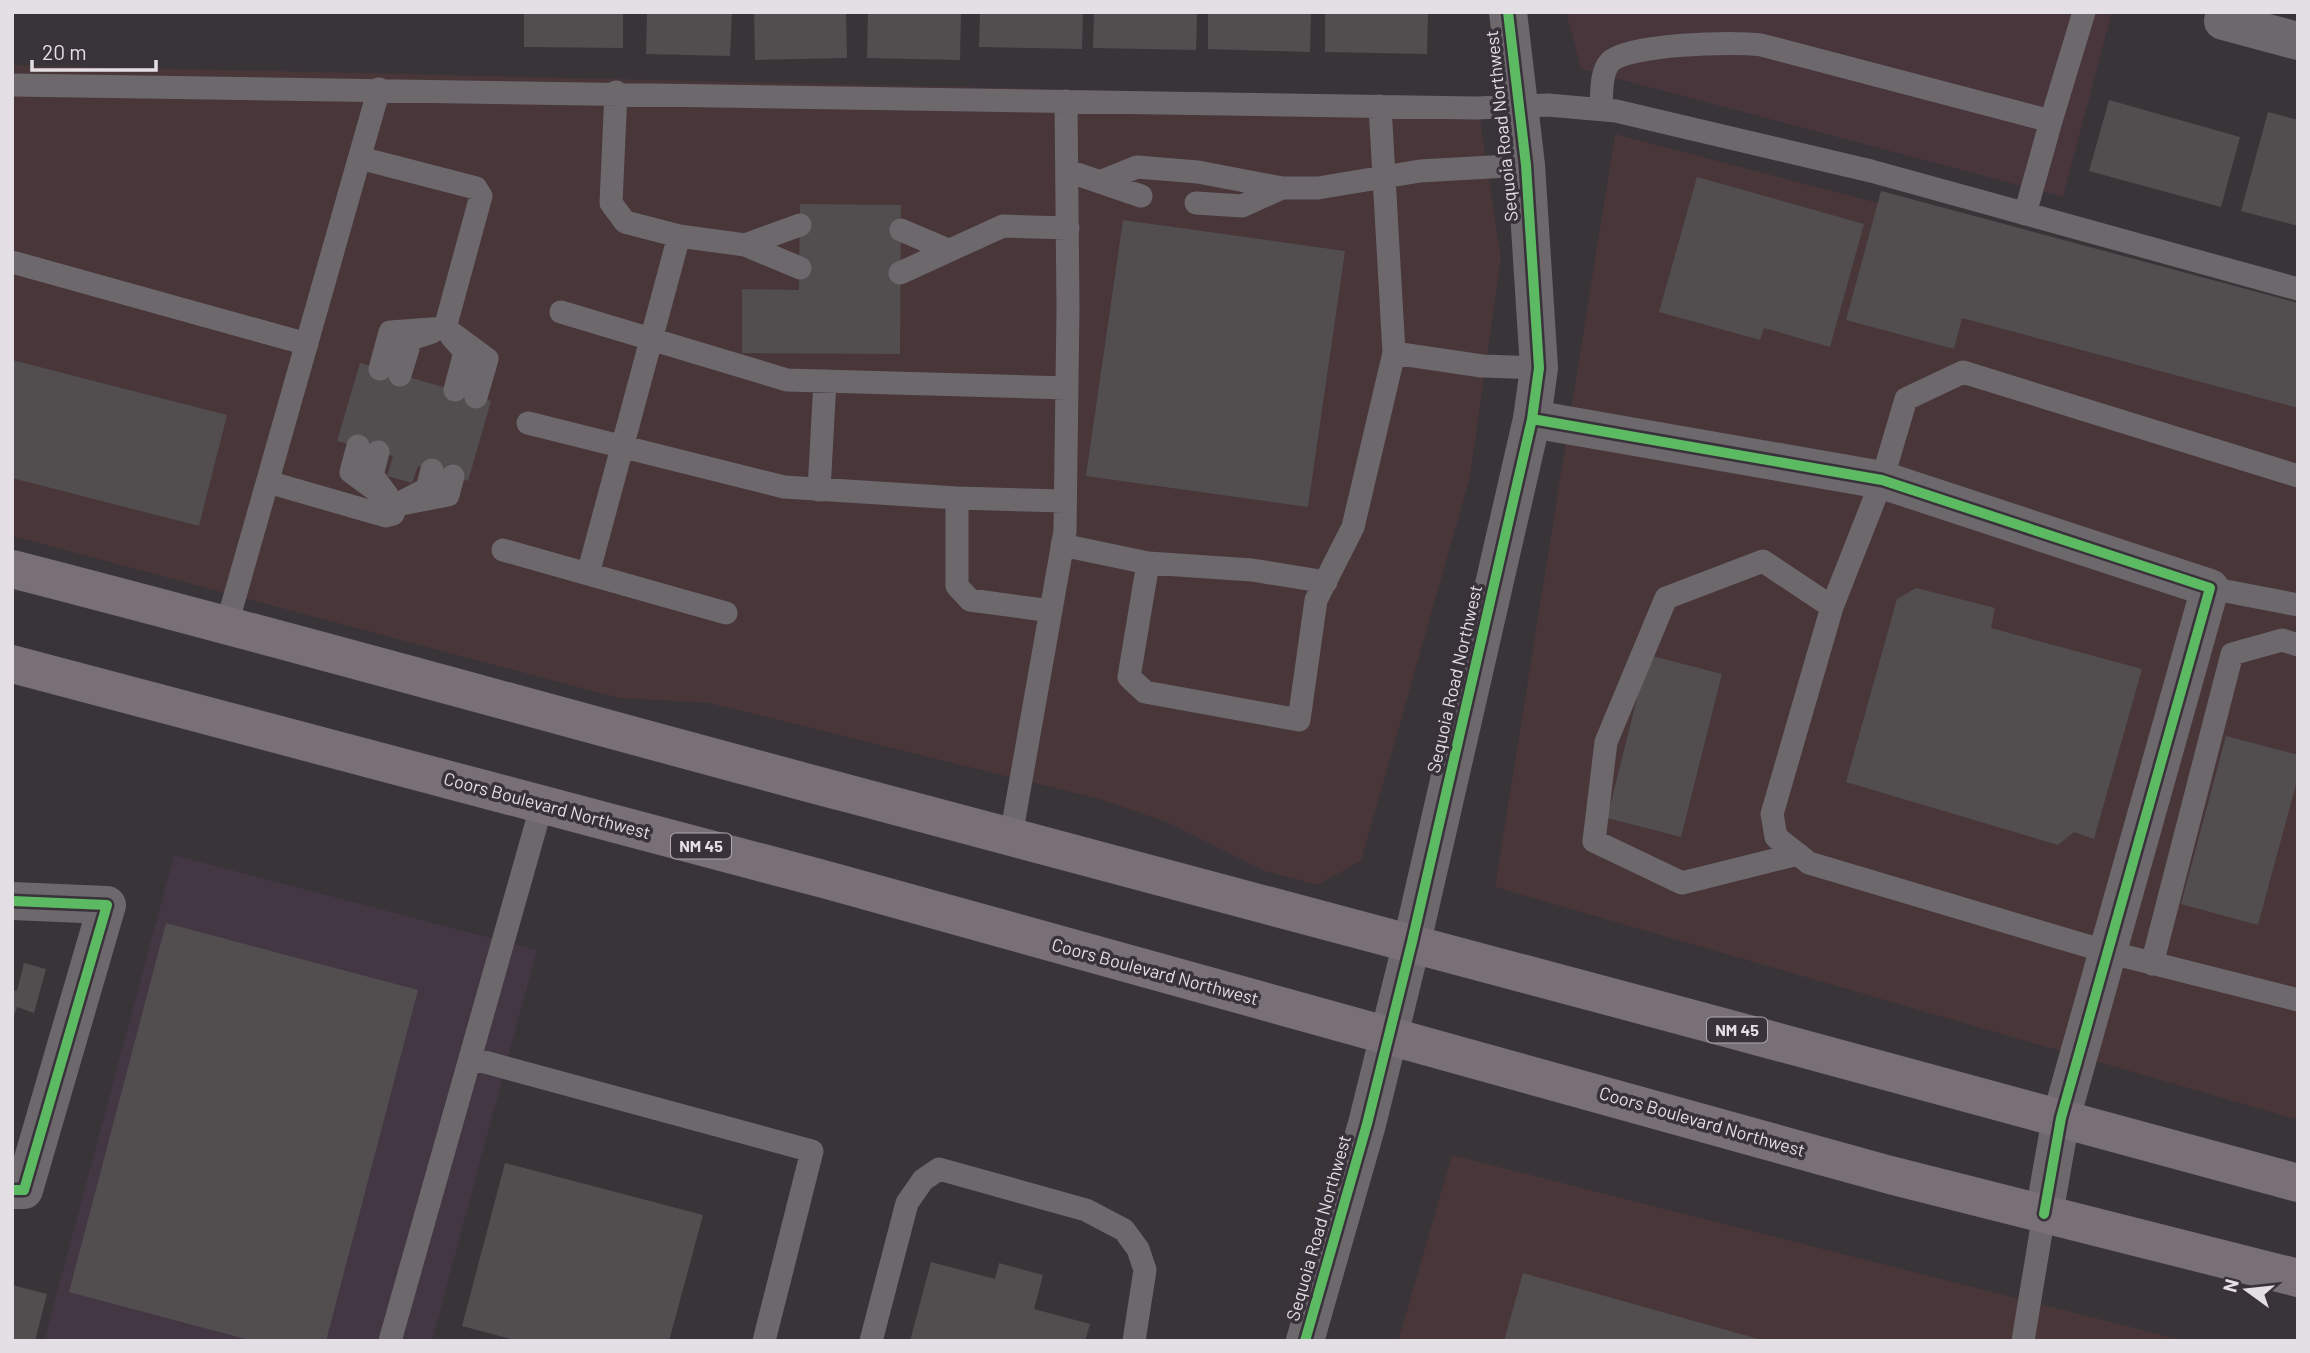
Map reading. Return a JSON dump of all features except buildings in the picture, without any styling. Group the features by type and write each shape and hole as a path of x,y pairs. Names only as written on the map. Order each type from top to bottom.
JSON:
{"main road":[{"name":"NM 45","path":"12,569 227,624 1412,942 2298,1183"},
{"name":"Coors Boulevard Northwest","path":"12,664 542,804 1388,1034 1879,1172 2298,1278"}],"street":[{"name":"Sequoia Road Northwest","path":"1305,1341 1367,1124 1412,942 1532,419 1539,368 1526,165 1508,12"},
{"path":"2223,21 2298,41"},
{"path":"1532,419 1882,480 2210,588 2061,1118 2045,1213"},
{"path":"12,901 107,905 18,1190"}],"lane":[{"path":"2025,214 2084,12"},
{"path":"1601,109 1604,70 1612,59 1630,51 1738,41 2051,121"},
{"path":"12,85 615,92 1519,108 1548,105 1601,109 1871,171 2298,289"},
{"path":"227,624 379,89"},
{"path":"615,92 611,203 625,222 679,236 745,245 800,268"},
{"path":"1011,836 1062,545 1067,388 1066,101"},
{"path":"1148,563 1129,677 1145,692 1299,720 1316,600 1353,527 1394,353 1380,106"},
{"path":"360,158 476,188 481,196 445,328"},
{"path":"1100,182 1137,167 1199,172 1282,188 1318,188 1384,176 1526,165"},
{"path":"1068,172 1141,196"},
{"path":"1196,203 1242,206 1282,188"},
{"path":"745,245 800,225"},
{"path":"901,273 1003,226 1068,228"},
{"path":"901,230 948,250"},
{"path":"588,573 679,236"},
{"path":"12,262 307,344"},
{"path":"561,312 787,380 1067,388"},
{"path":"390,372 390,331 445,328"},
{"path":"445,328 465,352 466,394"},
{"path":"1394,353 1482,366 1539,368"},
{"path":"2298,476 1963,372 1906,399 1882,480 1832,607 1772,814 1776,837 1809,863 2108,953 2298,1000"},
{"path":"819,490 825,381"},
{"path":"528,423 784,487 957,498 1065,501"},
{"path":"368,449 351,472 396,505"},
{"path":"268,482 386,516 393,514 396,505 427,489 443,473"},
{"path":"957,498 957,586 970,600 1051,611"},
{"path":"1062,545 1148,563 1252,570 1326,582"},
{"path":"503,550 726,613"},
{"path":"1798,854 1682,883 1594,841 1606,742 1665,598 1763,561 1832,607"},
{"path":"2210,588 2298,605"},
{"path":"2152,964 2232,654 2282,639 2298,645"},
{"path":"390,1341 542,804"},
{"path":"470,1058 812,1151 764,1341"},
{"path":"871,1341 907,1203 923,1180 939,1169 1086,1210 1124,1230 1138,1249 1145,1270 1134,1341"},
{"path":"2023,1341 2045,1213"}],"shaded area":[{"path":"1566,12 2112,12 2063,197 1581,69"},
{"path":"12,65 1477,99 1501,258 1470,477 1361,861 1317,885 1265,871 1167,822 1099,799 709,703 618,698 12,536"},
{"path":"1615,134 2298,313 2298,1120 1495,887"},
{"path":"174,855 537,950 432,1341 44,1341"},
{"path":"1452,1155 2186,1341 1398,1341"}],"cycle path":[{"path":"1305,1341 1367,1124 1412,942 1532,419 1539,368 1526,165 1508,12"},
{"path":"1532,419 1882,480 2210,588 2061,1118 2044,1214"},
{"path":"12,901 107,905 24,1190 12,1190"}]}
